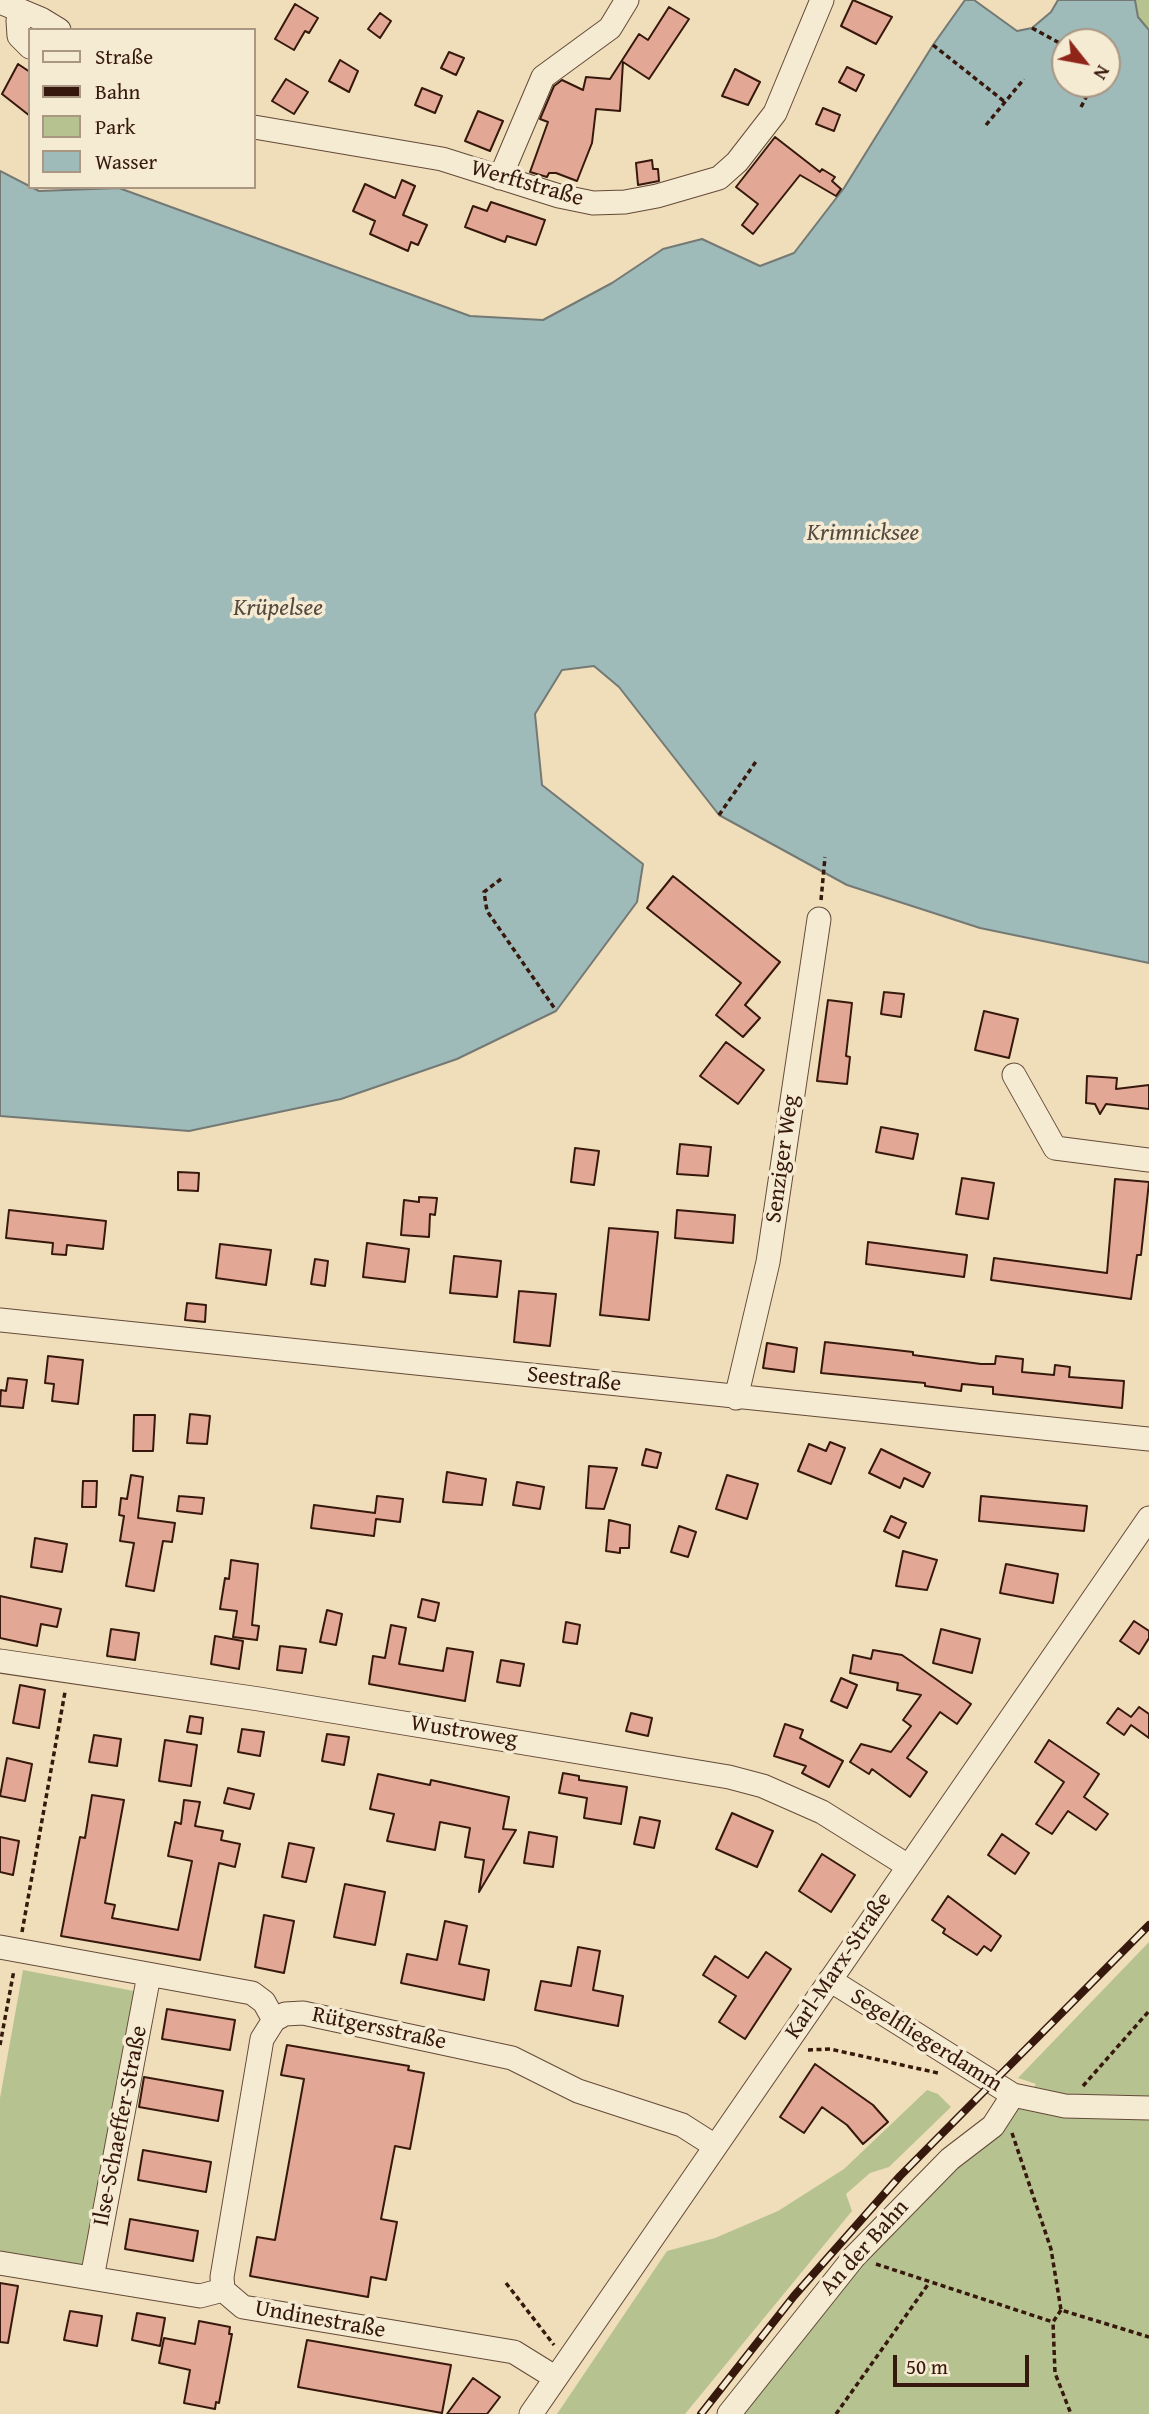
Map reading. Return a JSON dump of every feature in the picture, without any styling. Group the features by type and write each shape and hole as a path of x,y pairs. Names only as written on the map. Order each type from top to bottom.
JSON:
{"street":[{"path":"500,178 543,77 610,28 627,0"},
{"name":"Werftstraße","path":"256,127 442,159 593,203 636,200 719,178 737,162 775,113 822,0"},
{"path":"10,6 54,28"},
{"path":"10,6 18,21 19,36 28,45"},
{"name":"Senziger Weg","path":"736,1398 768,1262 818,919"},
{"path":"1014,1075 1055,1148 1149,1160"},
{"name":"Seestraße","path":"0,1320 1149,1439"},
{"name":"Karl-Marx-Straße","path":"531,2414 1149,1518"},
{"name":"Wustroweg","path":"0,1661 272,1701 729,1777 763,1786 822,1812 908,1866"},
{"path":"0,2263 200,2296 223,2290 228,2240 262,2039 275,2020 264,2002 252,1993 9,1949"},
{"name":"Ilse-Schaeffer-Straße","path":"92,2278 149,1975"},
{"name":"Segelfliegerdamm","path":"830,1980 964,2067 1009,2103 1149,2109"},
{"name":"Rütgersstraße","path":"275,2020 285,2014 303,2013 512,2058 578,2091 682,2125 715,2146"},
{"name":"An der Bahn","path":"729,2414 854,2257 950,2159 993,2126 1009,2103"},
{"name":"Undinestraße","path":"223,2290 243,2307 514,2353 556,2378"}],"path":[{"path":"1032,28 1051,38"},
{"path":"933,45 1005,102"},
{"path":"986,125 1024,79"},
{"path":"1081,107 1086,98"},
{"path":"719,815 757,760"},
{"path":"822,889 825,857"},
{"path":"501,879 484,892 487,911 555,1009"},
{"path":"0,2045 9,1949 68,1672"},
{"path":"1065,2106 1149,2011"},
{"path":"803,2051 830,2049 928,2073 947,2073 964,2067"},
{"path":"1009,2103 1051,2249 1060,2310 1054,2322 1055,2373 1070,2414"},
{"path":"854,2257 1054,2322"},
{"path":"506,2283 556,2348"},
{"path":"836,2414 929,2283"},
{"path":"1060,2310 1149,2337"}],"green space":[{"path":"1135,0 1149,0 1149,30 1138,17"},
{"path":"1149,1942 1149,2414 737,2414 908,2207 998,2136 1036,2084 1018,2078"},
{"path":"23,1970 134,1991 82,2274 0,2260 0,2098"},
{"path":"927,2090 938,2094 951,2107 889,2167 870,2173 846,2194 852,2211 685,2414 557,2414 667,2251 715,2238 778,2211 844,2169"}],"water":[{"path":"965,0 974,0 1017,31 1032,28 1051,12 1058,0 1135,0 1138,17 1149,30 1149,963 980,928 847,885 719,815 619,687 594,666 562,670 535,714 542,785 643,864 637,902 556,1011 457,1059 341,1099 189,1131 0,1116 0,171 28,185 28,189 39,191 122,189 470,316 543,320 612,283 663,249 702,239 760,266 794,253 844,188 933,45"}],"building":[{"path":"853,0 892,17 876,44 841,26"},
{"path":"295,4 318,18 309,33 305,31 294,50 275,39"},
{"path":"669,7 689,19 649,79 623,62 620,111 596,109 592,143 577,181 556,173 549,173 547,177 530,172 548,122 540,119 554,86 562,80 583,90 586,77 610,79 639,34 648,40"},
{"path":"380,13 391,21 380,38 368,29"},
{"path":"449,52 464,58 456,75 441,68"},
{"path":"340,60 358,71 349,92 329,81"},
{"path":"18,64 28,71 28,114 2,94"},
{"path":"847,67 864,75 856,91 839,82"},
{"path":"735,69 760,82 748,105 722,96"},
{"path":"286,79 308,92 294,114 272,101"},
{"path":"422,88 442,96 435,113 415,105"},
{"path":"823,108 840,115 834,131 816,124"},
{"path":"478,111 503,121 490,151 465,141"},
{"path":"775,137 820,172 822,169 835,177 832,181 841,189 836,196 800,175 753,234 742,225 758,204 736,187"},
{"path":"652,160 653,169 658,169 659,181 638,185 636,163"},
{"path":"402,180 415,186 403,215 427,225 418,245 411,242 408,251 370,234 375,221 353,211 365,184 395,198"},
{"path":"491,202 545,220 536,245 507,236 505,242 465,227 473,206 487,211"},
{"path":"673,876 780,962 745,1005 760,1018 743,1037 716,1015 741,983 647,908"},
{"path":"884,992 904,994 901,1017 881,1014"},
{"path":"828,1000 852,1003 846,1056 850,1057 847,1084 817,1081"},
{"path":"984,1011 1018,1019 1009,1058 975,1050"},
{"path":"726,1042 764,1070 738,1104 700,1076"},
{"path":"1087,1076 1117,1078 1116,1089 1149,1085 1149,1109 1106,1104 1100,1114 1095,1104 1086,1103"},
{"path":"881,1127 918,1134 913,1159 876,1152"},
{"path":"680,1144 711,1147 708,1176 677,1174"},
{"path":"575,1148 599,1151 594,1185 571,1182"},
{"path":"178,1172 199,1173 198,1191 178,1190"},
{"path":"962,1178 994,1183 988,1219 956,1214"},
{"path":"1115,1179 1149,1182 1141,1255 1137,1255 1131,1299 991,1280 994,1258 1107,1273"},
{"path":"419,1197 437,1198 435,1215 430,1214 429,1237 401,1235 404,1200 419,1202"},
{"path":"9,1210 106,1221 103,1249 67,1245 66,1255 52,1254 53,1243 6,1238"},
{"path":"677,1210 735,1215 733,1243 675,1238"},
{"path":"609,1228 658,1232 649,1320 600,1315"},
{"path":"868,1242 967,1255 964,1277 866,1264"},
{"path":"367,1243 409,1249 405,1282 363,1277"},
{"path":"220,1244 271,1250 266,1285 216,1278"},
{"path":"454,1256 501,1261 497,1297 450,1293"},
{"path":"315,1259 328,1261 325,1286 311,1284"},
{"path":"519,1291 556,1294 550,1346 514,1342"},
{"path":"187,1303 206,1305 205,1322 185,1320"},
{"path":"825,1342 913,1352 913,1355 981,1364 995,1364 996,1356 1023,1359 1022,1372 1054,1375 1055,1365 1070,1367 1069,1377 1124,1381 1122,1408 993,1394 993,1387 962,1384 961,1391 925,1386 925,1383 821,1373"},
{"path":"767,1343 797,1348 794,1372 763,1368"},
{"path":"48,1356 83,1360 78,1404 52,1401 54,1384 45,1383"},
{"path":"8,1378 27,1380 23,1408 0,1406 1,1390 6,1391"},
{"path":"190,1414 210,1416 207,1444 187,1443"},
{"path":"134,1415 155,1415 153,1451 133,1451"},
{"path":"830,1442 845,1448 831,1484 798,1471 809,1444 826,1451"},
{"path":"646,1449 661,1453 657,1468 642,1465"},
{"path":"881,1449 930,1473 923,1487 904,1478 900,1488 869,1473"},
{"path":"589,1466 617,1468 604,1509 586,1508"},
{"path":"447,1472 486,1479 482,1505 443,1502"},
{"path":"131,1475 143,1477 138,1518 175,1523 172,1542 163,1541 154,1591 126,1586 134,1543 120,1541 124,1516 119,1515 121,1498 127,1499"},
{"path":"727,1475 758,1484 747,1519 716,1509"},
{"path":"83,1481 97,1481 96,1507 82,1507"},
{"path":"517,1482 544,1487 540,1509 513,1505"},
{"path":"179,1496 204,1498 202,1514 177,1511"},
{"path":"377,1496 403,1499 400,1522 376,1519 374,1536 311,1528 314,1505 375,1513"},
{"path":"981,1496 1087,1506 1084,1531 979,1521"},
{"path":"891,1516 906,1523 899,1538 884,1531"},
{"path":"609,1520 630,1525 629,1548 620,1548 620,1553 606,1551"},
{"path":"679,1526 696,1532 688,1557 671,1552"},
{"path":"35,1538 67,1544 62,1572 31,1567"},
{"path":"903,1551 937,1560 927,1590 896,1586"},
{"path":"231,1560 258,1564 252,1625 259,1626 257,1640 233,1637 237,1611 220,1609 225,1578 229,1579"},
{"path":"1006,1564 1058,1574 1053,1603 1000,1593"},
{"path":"0,1596 61,1609 57,1627 41,1624 37,1646 0,1638"},
{"path":"422,1599 439,1603 435,1621 418,1617"},
{"path":"327,1610 342,1614 336,1645 320,1642"},
{"path":"1134,1621 1149,1631 1149,1638 1139,1654 1120,1641"},
{"path":"566,1622 580,1625 577,1644 563,1642"},
{"path":"391,1625 406,1628 399,1664 443,1671 447,1648 473,1652 465,1701 369,1684 373,1656 385,1658"},
{"path":"111,1629 139,1633 135,1660 107,1656"},
{"path":"941,1629 980,1639 972,1673 933,1663"},
{"path":"215,1636 243,1641 239,1669 211,1664"},
{"path":"280,1646 306,1649 302,1673 277,1670"},
{"path":"873,1650 902,1655 971,1704 957,1724 940,1712 907,1758 927,1772 910,1797 872,1769 869,1774 850,1762 861,1744 891,1752 911,1726 903,1720 921,1695 897,1690 898,1683 850,1673 853,1655 871,1659"},
{"path":"501,1660 524,1664 520,1686 497,1682"},
{"path":"841,1678 857,1685 847,1708 831,1701"},
{"path":"20,1685 45,1690 39,1728 13,1723"},
{"path":"1139,1707 1149,1714 1149,1738 1131,1725 1124,1735 1107,1723 1118,1708 1131,1717"},
{"path":"631,1713 652,1718 648,1736 626,1731"},
{"path":"190,1716 203,1718 201,1734 187,1732"},
{"path":"785,1724 803,1730 800,1738 843,1761 829,1787 802,1773 806,1766 774,1756"},
{"path":"242,1729 264,1732 260,1756 238,1752"},
{"path":"327,1734 349,1737 344,1765 322,1761"},
{"path":"94,1735 121,1739 117,1766 89,1762"},
{"path":"165,1740 197,1745 191,1786 159,1781"},
{"path":"1049,1740 1099,1774 1084,1797 1108,1814 1096,1830 1068,1811 1052,1834 1036,1824 1064,1782 1035,1762"},
{"path":"7,1758 32,1764 25,1801 0,1796"},
{"path":"563,1773 579,1776 579,1780 627,1787 621,1824 584,1818 587,1798 559,1793"},
{"path":"378,1774 430,1785 431,1780 509,1797 503,1829 516,1830 479,1892 484,1860 465,1857 470,1828 440,1822 435,1850 387,1841 394,1814 370,1809"},
{"path":"228,1788 254,1794 250,1809 224,1803"},
{"path":"92,1795 124,1800 105,1903 115,1905 112,1918 178,1930 192,1861 168,1856 175,1822 181,1824 184,1800 200,1802 195,1826 223,1831 221,1840 240,1844 235,1867 219,1863 200,1960 61,1936 80,1837 85,1838"},
{"path":"732,1813 773,1831 757,1867 716,1849"},
{"path":"640,1817 660,1821 654,1848 634,1844"},
{"path":"529,1832 557,1837 553,1867 524,1863"},
{"path":"1002,1834 1029,1853 1015,1874 988,1855"},
{"path":"0,1837 19,1841 13,1875 0,1872"},
{"path":"289,1843 314,1848 306,1882 282,1877"},
{"path":"822,1854 855,1875 831,1912 799,1891"},
{"path":"345,1884 385,1892 375,1945 334,1937"},
{"path":"948,1896 1001,1936 991,1951 984,1946 977,1955 943,1933 945,1929 932,1920"},
{"path":"264,1915 294,1921 284,1973 255,1967"},
{"path":"445,1921 467,1926 459,1964 489,1970 484,2000 401,1983 407,1954 437,1960"},
{"path":"578,1947 600,1951 593,1990 623,1996 618,2026 535,2010 541,1981 571,1986"},
{"path":"766,1952 791,1969 745,2039 719,2022 736,1996 703,1975 715,1956 748,1978"},
{"path":"167,2009 235,2020 230,2050 162,2039"},
{"path":"287,2045 409,2066 408,2070 424,2073 410,2149 395,2146 381,2219 397,2222 386,2280 371,2277 368,2297 250,2276 257,2237 275,2240 304,2079 281,2075"},
{"path":"815,2064 873,2105 888,2122 863,2144 847,2125 822,2107 804,2133 780,2117"},
{"path":"144,2077 223,2091 218,2121 139,2107"},
{"path":"143,2150 211,2162 206,2192 138,2180"},
{"path":"130,2219 198,2231 193,2261 125,2249"},
{"path":"0,2283 18,2286 8,2343 0,2342"},
{"path":"70,2311 102,2316 97,2346 64,2340"},
{"path":"137,2313 165,2318 160,2346 132,2340"},
{"path":"199,2321 230,2327 229,2334 232,2334 219,2403 216,2402 215,2409 184,2403 190,2370 159,2363 164,2338 195,2344"},
{"path":"307,2340 451,2365 442,2413 298,2387"},
{"path":"473,2378 500,2397 487,2414 447,2414"}],"railway":[{"path":"701,2414 794,2296 900,2176 1149,1925"}],"water label":[{"name":"Krimnicksee","path":"863,534"},
{"name":"Krüpelsee","path":"278,609"}]}
